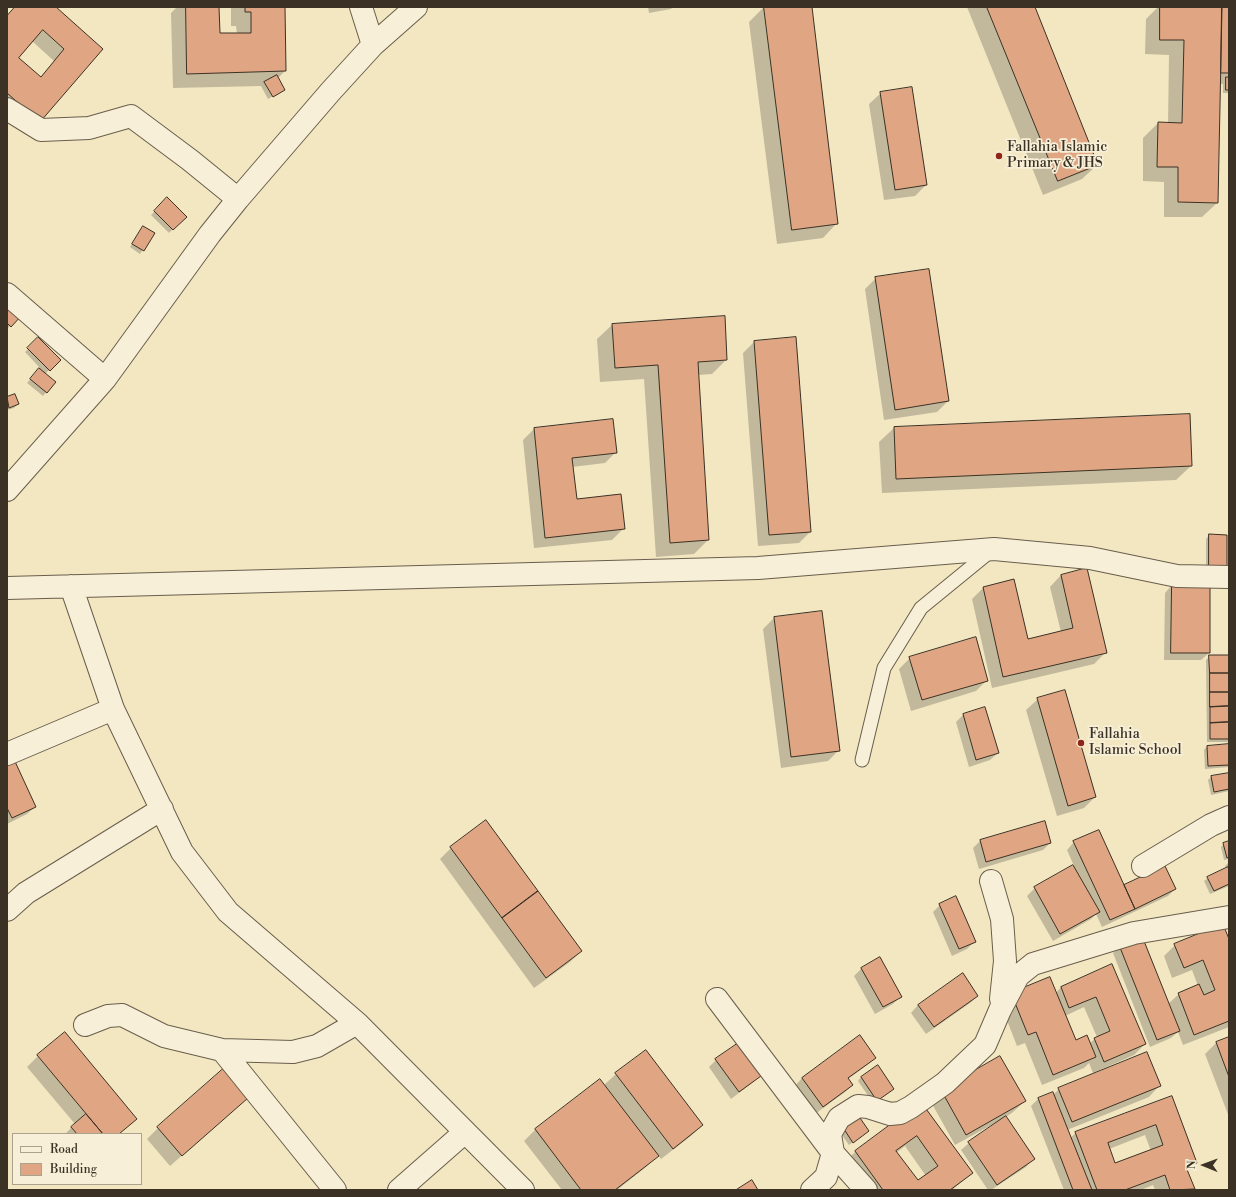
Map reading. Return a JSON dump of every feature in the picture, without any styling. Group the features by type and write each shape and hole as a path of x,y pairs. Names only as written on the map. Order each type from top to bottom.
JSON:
{"street":[{"path":"361,7 373,45"},
{"path":"7,490 105,379 210,234 238,199 330,91 373,45 416,7"},
{"path":"7,109 41,130 89,128 131,116 190,160 238,199"},
{"path":"7,294 105,379"},
{"path":"7,588 758,568 994,549 1090,558 1177,576 1229,577"},
{"path":"71,586 113,709 182,852 228,912 357,1023 523,1190"},
{"path":"7,754 113,709"},
{"path":"7,910 26,892 162,809"},
{"path":"1144,866 1210,825 1229,817"},
{"path":"991,881 1002,919 1005,961 1000,1010"},
{"path":"812,1190 826,1177 833,1154 830,1134 839,1118 858,1106 868,1107 890,1114 900,1113 945,1083 985,1045 1000,1010 1018,976 1033,964 1134,933 1229,917"},
{"path":"717,999 833,1154 866,1190"},
{"path":"85,1025 108,1016 122,1015 164,1036 222,1050 293,1052 317,1046 357,1023"},
{"path":"222,1050 335,1190"},
{"path":"399,1190 465,1132"}],"lane":[{"path":"862,760 884,668 921,608 994,549"}],"building":[{"path":"15,7 56,7 103,49 40,122 7,93 7,16","holes":["43,30 64,49 41,77 19,58"]},
{"path":"186,7 219,7 220,33 251,33 251,12 245,12 245,7 285,7 286,71 187,74"},
{"path":"764,7 812,7 838,224 792,230"},
{"path":"987,7 1035,7 1098,165 1058,181"},
{"path":"1160,7 1222,7 1218,203 1178,202 1178,167 1157,167 1158,122 1182,123 1184,40 1160,40"},
{"path":"1222,7 1229,7 1229,73 1221,73"},
{"path":"277,75 285,90 273,97 264,82"},
{"path":"1226,77 1229,77 1229,90 1226,90"},
{"path":"912,87 927,185 895,190 880,92"},
{"path":"167,197 187,217 173,230 154,211"},
{"path":"143,226 155,233 144,251 132,244"},
{"path":"929,269 949,401 895,410 875,277"},
{"path":"7,301 22,315 11,327 7,323"},
{"path":"725,316 727,360 698,362 709,540 670,543 658,365 615,368 612,324"},
{"path":"38,337 61,360 50,371 27,348"},
{"path":"796,337 811,532 769,535 754,341"},
{"path":"39,368 56,382 47,393 30,379"},
{"path":"15,394 19,404 9,408 7,397"},
{"path":"1190,414 1192,466 896,479 894,427"},
{"path":"613,419 617,453 572,458 577,499 621,494 625,529 545,538 534,428"},
{"path":"1209,534 1227,535 1227,568 1209,567"},
{"path":"1087,568 1107,653 1003,677 983,587 1014,579 1028,639 1073,628 1061,575"},
{"path":"1172,584 1210,585 1210,653 1171,653"},
{"path":"822,611 840,751 791,757 774,617"},
{"path":"976,637 988,681 922,700 909,657"},
{"path":"1209,655 1229,655 1229,673 1210,673"},
{"path":"1210,673 1229,673 1229,692 1210,692"},
{"path":"1065,690 1096,797 1068,806 1037,698"},
{"path":"1210,692 1229,692 1229,706 1210,707"},
{"path":"1229,706 1229,722 1210,723 1210,707"},
{"path":"985,707 999,753 976,760 963,714"},
{"path":"1229,722 1229,739 1210,739 1210,723"},
{"path":"1229,744 1229,765 1208,766 1207,746"},
{"path":"12,755 36,807 12,818 7,808 7,757"},
{"path":"1229,773 1229,789 1214,792 1211,776"},
{"path":"486,820 538,891 502,918 450,847"},
{"path":"1045,821 1051,843 986,862 980,840"},
{"path":"1099,830 1135,909 1110,920 1073,841"},
{"path":"1229,841 1229,857 1227,858 1223,843"},
{"path":"1073,865 1100,912 1060,934 1034,887"},
{"path":"1165,866 1176,889 1135,909 1124,885"},
{"path":"1228,867 1229,884 1214,891 1207,877"},
{"path":"538,891 582,951 546,978 502,918"},
{"path":"956,896 976,942 959,949 939,904"},
{"path":"1223,924 1229,939 1229,1021 1194,1035 1178,993 1199,984 1204,995 1215,990 1203,960 1184,968 1174,944"},
{"path":"1142,936 1180,1031 1157,1040 1119,945"},
{"path":"880,957 902,997 883,1007 861,968"},
{"path":"1112,964 1146,1044 1104,1062 1094,1038 1110,1031 1096,997 1069,1008 1061,987"},
{"path":"963,973 978,996 934,1027 918,1005"},
{"path":"1050,977 1076,1040 1087,1035 1096,1057 1053,1075 1036,1032 1028,1035 1011,993"},
{"path":"65,1032 137,1119 120,1133 102,1133 37,1055"},
{"path":"860,1035 876,1058 848,1078 853,1085 823,1107 802,1078"},
{"path":"1229,1037 1229,1077 1216,1042"},
{"path":"737,1044 761,1076 739,1092 715,1059"},
{"path":"646,1050 703,1125 673,1149 615,1073"},
{"path":"1147,1052 1161,1086 1072,1122 1058,1088"},
{"path":"1000,1056 1026,1101 966,1135 941,1090"},
{"path":"878,1065 894,1089 877,1101 861,1077"},
{"path":"223,1069 248,1098 182,1156 157,1127"},
{"path":"600,1079 659,1156 615,1190 581,1190 535,1129"},
{"path":"1053,1092 1092,1190 1073,1190 1038,1098"},
{"path":"1172,1096 1197,1163 1186,1167 1195,1189 1170,1190 1165,1175 1125,1190 1097,1190 1075,1132","holes":["1156,1125 1163,1145 1115,1163 1108,1143"]},
{"path":"921,1102 973,1173 950,1190 883,1190 855,1151","holes":["917,1136 938,1166 918,1180 896,1151"]},
{"path":"86,1114 102,1133 76,1133 71,1127"},
{"path":"858,1115 869,1131 853,1143 842,1126"},
{"path":"1006,1116 1035,1159 997,1185 968,1142"},
{"path":"752,1180 758,1190 736,1190"}],"place":[{"name":"Fallahia Islamic Primary & JHS","path":"999,156"},
{"name":"Fallahia Islamic School","path":"1081,743"}]}
